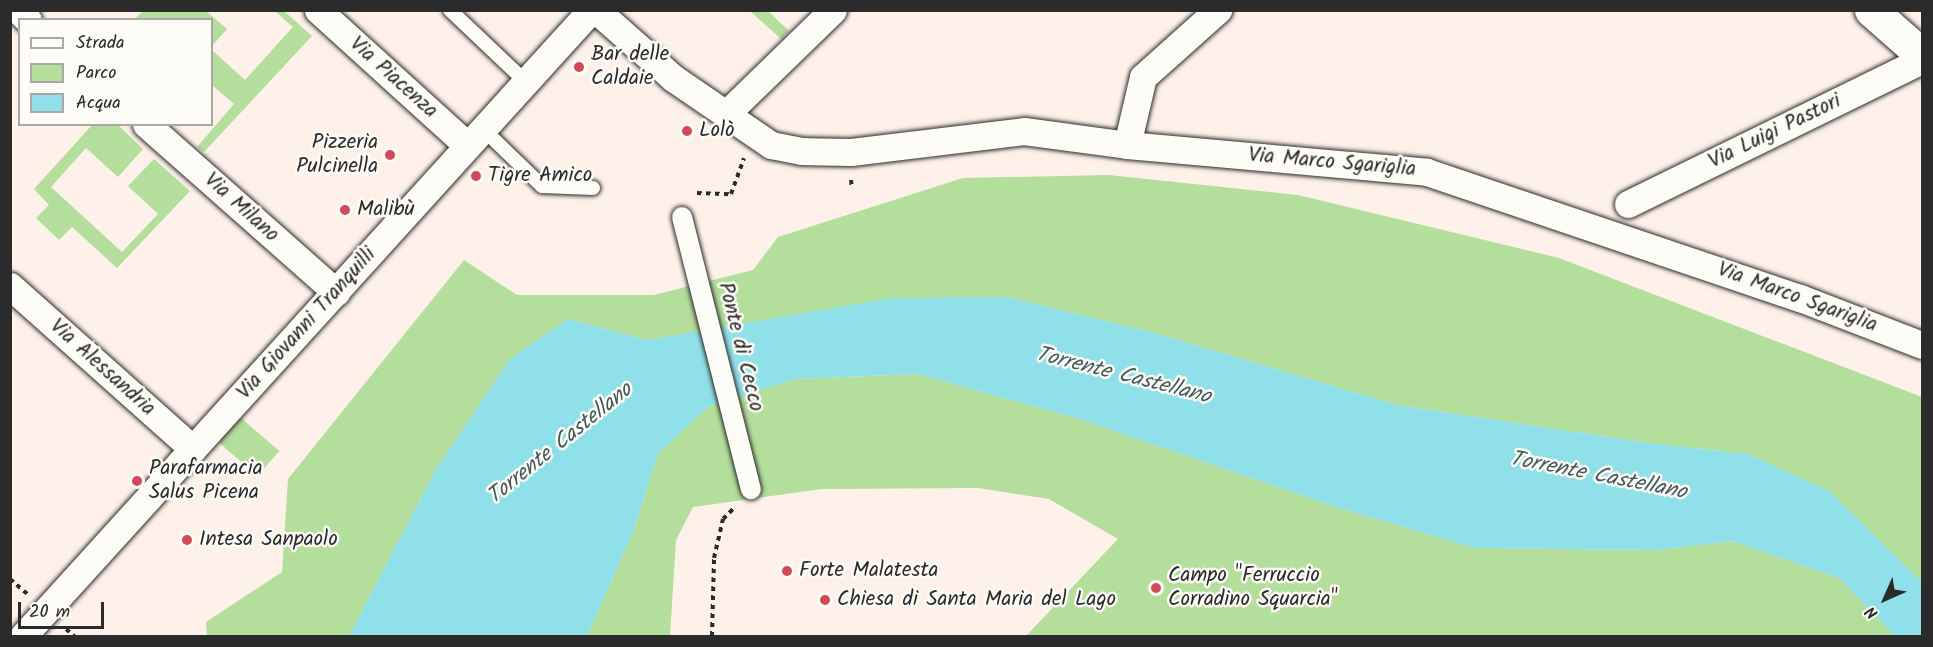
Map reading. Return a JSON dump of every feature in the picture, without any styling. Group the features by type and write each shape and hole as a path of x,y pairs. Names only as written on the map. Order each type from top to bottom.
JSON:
{"main road":[{"path":"1871,10 1923,55"}],"street":[{"name":"Via Piacenza","path":"318,10 476,138"},
{"name":"Via Giovanni Tranquilli","path":"23,636 591,10"},
{"name":"Via Marco Sgariglia","path":"596,10 673,78 771,146 801,151 851,152 1024,131 1127,145 1427,172 1800,298 1923,345"},
{"path":"726,114 833,10"},
{"path":"1127,145 1143,77 1218,10"},
{"name":"Via Luigi Pastori","path":"1628,204 1923,60"},
{"name":"Via Milano","path":"148,126 336,292"},
{"name":"Ponte di Cecco","path":"682,217 751,489"},
{"name":"Via Alessandria","path":"10,286 193,449"}],"lane":[{"path":"450,10 526,82"},
{"path":"476,138 542,186 593,188"}],"path":[{"path":"697,193 731,194 753,135"},
{"path":"712,636 714,558 723,519 751,489"},
{"path":"10,579 28,595"}],"green space":[{"path":"143,11 206,11 227,29 213,45 213,18 136,18"},
{"path":"275,11 284,11 312,36 204,152 197,147 234,104 213,86 213,51 245,80 293,27"},
{"path":"750,11 768,11 789,31 781,39"},
{"path":"91,126 119,126 143,149 118,177 86,148 51,187 122,252 158,214 128,186 154,159 190,191 117,268 72,227 59,240 36,218 49,205 34,189"},
{"path":"1109,175 1298,195 1559,258 1922,397 1922,582 1829,491 1748,454 1649,443 1397,405 1155,333 1007,297 778,318 647,340 568,319 510,359 435,471 349,636 207,636 206,622 282,572 288,479 464,260 517,295 654,295 753,270 778,237 963,178"},
{"path":"917,374 1076,418 1336,507 1475,548 1657,550 1733,541 1839,578 1895,636 1026,636 1118,539 1049,499 978,488 822,489 693,507 676,540 670,636 587,636 633,532 658,454 709,406 796,379"},
{"path":"240,417 279,451 258,476 218,442"}],"water":[{"name":"Torrente Castellano","path":"1007,297 1155,333 1397,405 1649,443 1748,454 1829,491 1922,582 1922,636 1895,636 1839,578 1733,541 1657,550 1475,548 1336,507 1076,418 917,374 796,379 709,406 658,454 633,532 587,636 349,636 435,471 510,359 568,319 647,340 892,298"}],"place":[{"name":"Bar delle Caldaie","path":"579,67"},
{"name":"Lolò","path":"687,131"},
{"name":"Pizzeria Pulcinella","path":"390,155"},
{"name":"Tigre Amico","path":"476,176"},
{"name":"Malibù","path":"345,210"},
{"name":"Parafarmacia Salus Picena","path":"137,481"},
{"name":"Intesa Sanpaolo","path":"187,540"},
{"name":"Forte Malatesta","path":"787,571"},
{"name":"Campo \"Ferruccio Corradino Squarcia\"","path":"1156,588"},
{"name":"Chiesa di Santa Maria del Lago","path":"825,600"}]}
